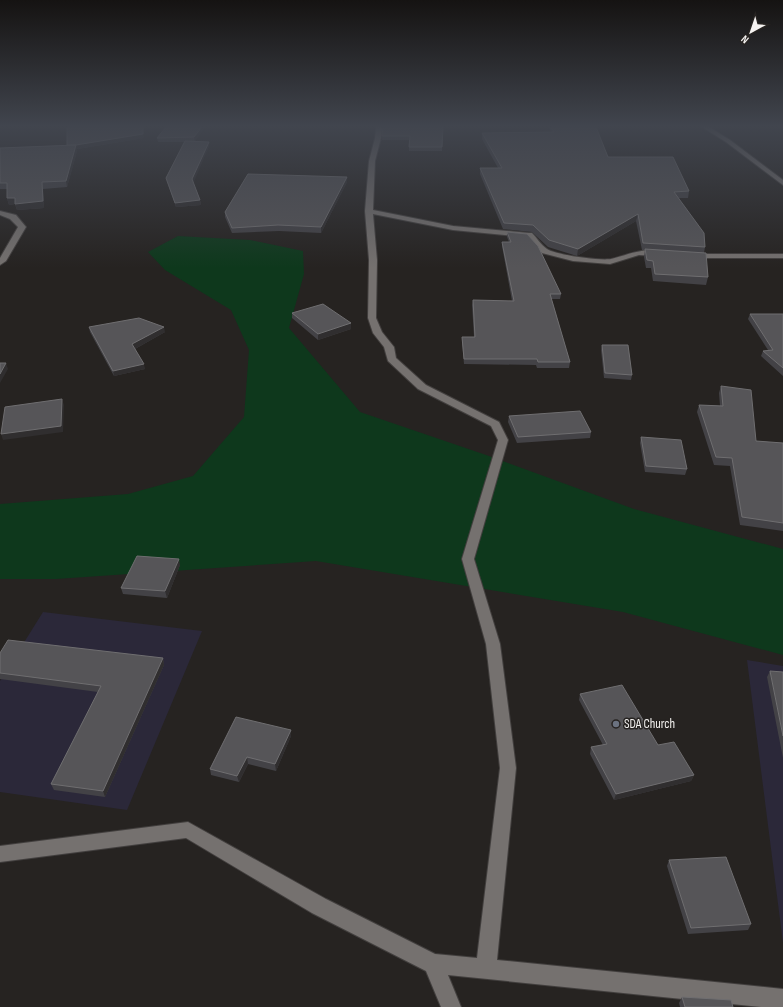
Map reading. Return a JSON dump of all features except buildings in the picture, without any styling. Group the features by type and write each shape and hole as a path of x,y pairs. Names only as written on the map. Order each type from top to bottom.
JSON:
{"street":[{"path":"371,174 370,211 373,260 372,318 378,333 389,347 391,359 422,387 495,424 503,440 468,559 493,644 508,768 486,970"},
{"path":"771,174 783,183"},
{"path":"370,211 453,228 529,235 545,251 573,259 610,262 639,253 669,254"},
{"path":"0,213 13,218 22,227 0,263"},
{"path":"684,256 783,256"},
{"path":"0,854 188,830 319,906 433,964 783,999"},
{"path":"433,964 451,1007"}],"shaded area":[{"path":"43,612 202,631 127,810 0,792 0,681"},
{"path":"747,660 783,666 783,943"}],"green space":[{"path":"178,236 250,240 303,251 304,274 289,328 360,412 489,456 634,509 783,549 783,655 623,612 316,561 56,579 0,579 0,504 128,494 193,476 244,417 249,350 231,310 165,270 148,252"}],"place":[{"name":"SDA Church","path":"616,724"}]}
